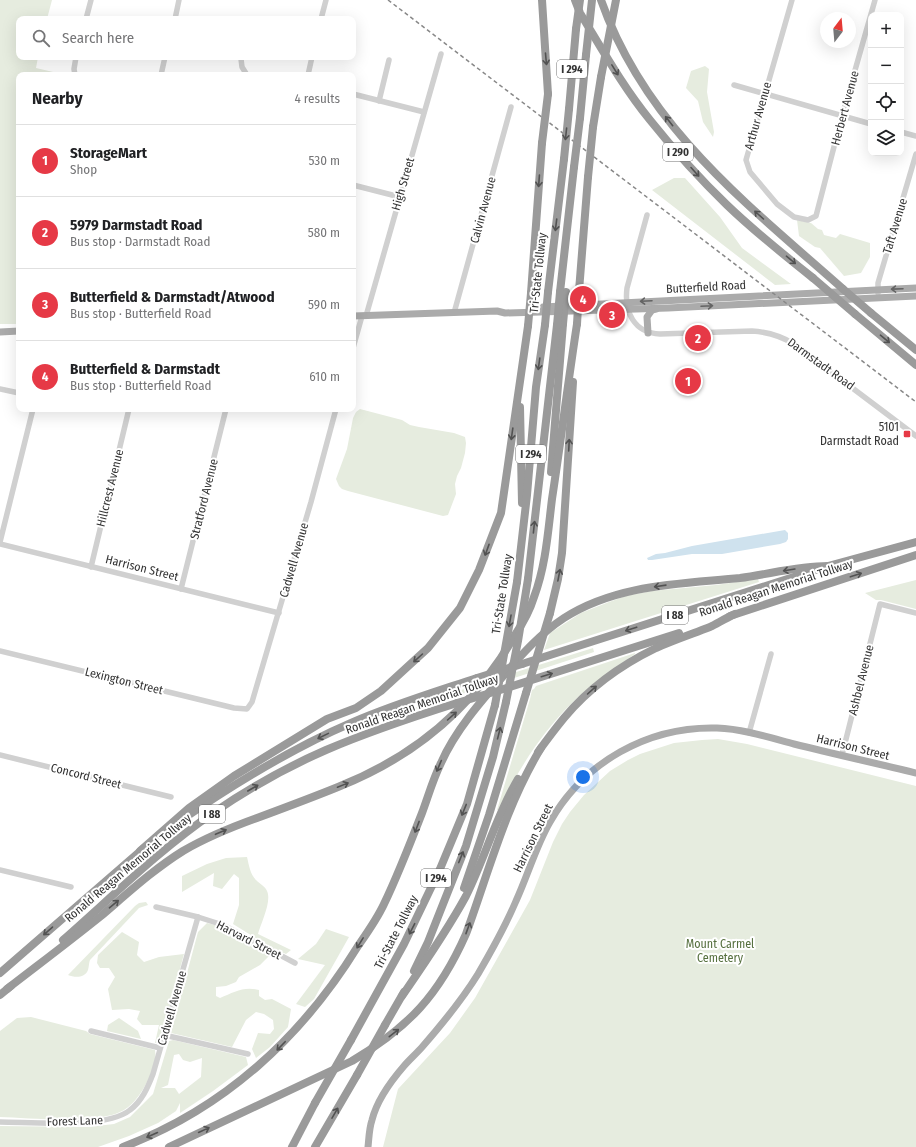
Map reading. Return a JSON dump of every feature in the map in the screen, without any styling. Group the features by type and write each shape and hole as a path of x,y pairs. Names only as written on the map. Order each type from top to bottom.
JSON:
{"highway":[{"path":"537,0 543,15"},
{"path":"140,851 190,808 234,776 327,718 356,708 381,691 428,648 460,608 479,570 500,513 528,326 542,142 548,94 542,0"},
{"name":"I 290","path":"575,0 580,13 627,90 654,125 704,181 728,206 756,231 916,365"},
{"name":"Tri-State Tollway","path":"292,1147 408,937 440,869 467,804 495,705 517,582 536,387 545,325 564,159 580,0"},
{"name":"Tri-State Tollway","path":"315,1147 402,996 428,942 466,846 493,757 506,702 528,580 560,324 564,255 592,0"},
{"name":"I 290","path":"601,0 617,39 627,58 657,105 687,144 704,163 744,202 830,278 916,350"},
{"path":"444,933 472,867 550,613 558,579 562,553 576,324 593,127 616,0"},
{"path":"548,529 548,508 560,324"},
{"path":"7,989 184,850 225,830 340,786 377,770 414,747 461,708 493,670 508,649 524,621 538,585 546,548 576,324"},
{"path":"520,382 523,530"},
{"name":"Ronald Reagan Memorial Tollway","path":"0,973 140,851 182,820 236,784 302,746 374,713 426,694 828,566 916,542"},
{"name":"Ronald Reagan Memorial Tollway","path":"0,995 185,833 231,801 264,781 325,751 352,739 457,703 915,555"},
{"path":"123,1147 173,1126 211,1103 247,1076 274,1053 304,1020 344,969 383,907 436,775 450,745 481,702 532,644 554,625 576,611 598,600 638,590 664,585 742,577 812,566 828,566"},
{"path":"402,996 444,933 471,885 505,803 523,772 564,718 603,680 618,669 662,645 711,626 735,614"},
{"path":"169,1147 352,1061 395,1032 418,1012 436,989 457,955 466,934 511,807 541,748"}],"main road":[{"name":"Butterfield Road","path":"356,316 497,311 504,309 627,306 878,289 916,288"},
{"name":"Butterfield Road","path":"627,306 660,308 916,296"},
{"path":"648,333 647,317 652,310 660,308"},
{"path":"0,332 16,331"},
{"name":"Harrison Street","path":"368,1147 372,1118 378,1105 387,1089 452,1011 480,970 504,928 550,823 583,778 608,759 633,745 649,739 679,730 707,728 727,729 749,733 916,773"}],"street":[{"path":"87,16 91,0"},
{"path":"176,16 180,0"},
{"path":"322,16 326,0"},
{"name":"Arthur Avenue","path":"792,0 746,160 750,172 777,204 794,217 808,220 816,216"},
{"name":"Herbert Avenue","path":"816,216 842,116 875,0"},
{"name":"High Street","path":"364,316 441,54"},
{"path":"75,60 75,72"},
{"path":"162,72 164,60"},
{"path":"242,60 242,67 245,72"},
{"path":"309,72 311,60"},
{"path":"379,101 389,60"},
{"path":"734,85 868,123"},
{"path":"356,95 424,112"},
{"name":"Calvin Avenue","path":"454,313 511,107"},
{"path":"904,133 916,136"},
{"name":"Taft Avenue","path":"878,298 878,283 916,154"},
{"path":"356,186 400,196"},
{"path":"648,215 627,288 627,306 638,325 648,333"},
{"path":"356,339 364,316"},
{"name":"Darmstadt Road","path":"648,333 660,334 762,331 778,335 794,344 916,436"},
{"path":"0,389 16,392"},
{"path":"0,543 33,412"},
{"name":"Hillcrest Avenue","path":"91,567 128,412"},
{"name":"Stratford Avenue","path":"181,589 225,412"},
{"name":"Cadwell Avenue","path":"248,709 252,702 279,613 335,412"},
{"name":"Harrison Street","path":"0,543 279,613"},
{"name":"Ashbel Avenue","path":"842,755 880,604 916,613"},
{"name":"Lexington Street","path":"0,651 234,708 248,709"},
{"path":"749,733 771,654"},
{"name":"Concord Street","path":"0,755 171,797"},
{"path":"0,870 71,887"},
{"name":"Harvard Street","path":"156,907 198,917 223,925 295,963"},
{"name":"Cadwell Avenue","path":"142,1098 148,1088 153,1074 198,917"},
{"path":"91,1031 160,1048"},
{"path":"164,1035 248,1054"},
{"name":"Forest Lane","path":"0,1122 80,1122 109,1120 130,1111 142,1098"}],"green space":[{"path":"0,0 52,0 48,16 16,16 16,60 37,60 36,68 53,72 16,72 16,324 0,324"},
{"path":"705,66 709,69 707,92 714,132 713,137 703,122 698,101 686,88 691,71"},
{"path":"674,178 685,178 720,217 742,248 791,284 775,285 652,190"},
{"path":"797,220 811,223 818,229 822,230 824,235 836,238 840,234 870,243 870,257 861,273 844,276 820,248 815,247 799,236"},
{"path":"360,409 402,420 410,425 454,433 465,437 465,453 455,484 456,494 448,515 443,516 348,491 339,486 336,479 347,449 353,418 356,412"},
{"path":"758,579 759,582 544,650 550,633 581,613 626,596 652,591 716,585"},
{"path":"916,580 916,609 876,600 865,593"},
{"path":"593,648 594,652 505,681 513,673"},
{"path":"635,653 587,689 560,715 530,754 497,810 532,690 536,686"},
{"path":"469,687 463,695 396,716 396,715"},
{"name":"Mount Carmel Cemetery","path":"718,739 747,744 916,786 916,1147 383,1147 398,1089 450,1033 475,998 530,900 553,842 570,812 584,795 610,771 640,754 674,743"},
{"path":"247,857 252,875 265,888 268,895 266,912 258,934 291,950 286,954 272,948 233,924 239,905 239,878 234,874 222,889 213,886 214,873 182,892 182,876 207,864 226,858"},
{"path":"146,902 148,905 139,908 90,960 87,973 85,975 74,977 68,975 135,906 139,903"},
{"path":"207,923 223,927 271,954 260,965 239,977 236,982 226,986 216,987 216,996 220,998 239,990 254,989 259,990 259,996 265,1000 272,999 291,1009 288,1027 270,1047 256,1058 252,1049 258,1033 270,1034 274,1029 273,1020 264,1014 256,1012 246,1020 232,1047 171,1033 198,932"},
{"path":"326,929 349,937 314,999 305,1007 296,1004 325,965 298,959 316,944"},
{"path":"122,932 139,942 137,955 144,962 159,957 184,954 160,1042 155,1043 159,1025 142,1025 137,1019 140,1011 129,1009 112,1010 108,989 115,977 109,968 100,968 97,963 98,955"},
{"path":"31,1017 86,1031 90,1034 155,1050 155,1062 152,1071 137,1098 124,1110 113,1115 98,1118 64,1120 0,1117 0,1031 17,1018"},
{"path":"119,1018 138,1031 141,1039 107,1031 108,1025"},
{"path":"173,1040 246,1057 248,1065 180,1113 180,1103 176,1111 158,1123 129,1136 98,1147 0,1147 0,1126 88,1127 114,1124 130,1117 153,1094 169,1041","holes":["179,1054 183,1060 190,1062 202,1058 201,1077 179,1094 175,1088 161,1088 168,1085 174,1055"]}],"water":[{"path":"785,530 788,533 788,539 786,542 780,544 722,554 692,554 652,560 648,560 647,558 656,554 692,546"}],"railway":[{"path":"388,0 916,402"}],"place":[{"name":"Butterfield & Darmstadt","path":"583,299"},
{"name":"Butterfield & Darmstadt/Atwood","path":"612,315"},
{"name":"5979 Darmstadt Road","path":"698,338"},
{"name":"StorageMart","path":"688,381"},
{"name":"5101 Darmstadt Road","path":"907,434"}]}
